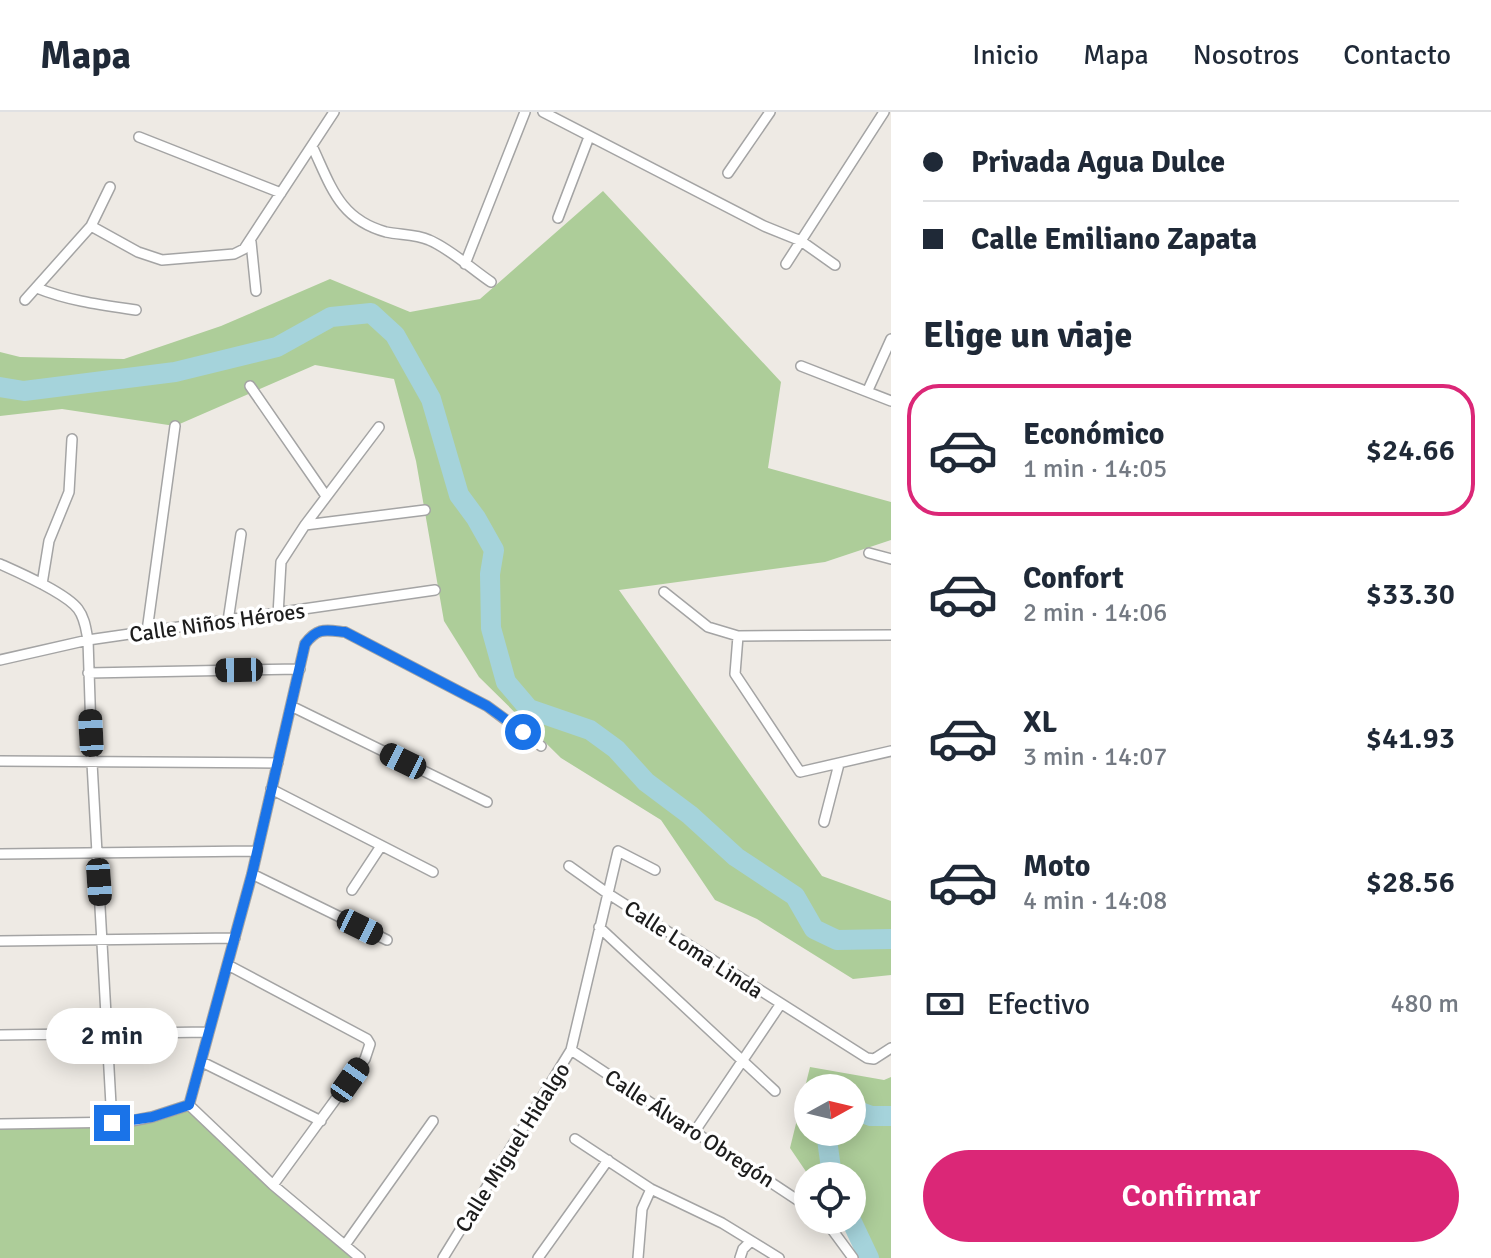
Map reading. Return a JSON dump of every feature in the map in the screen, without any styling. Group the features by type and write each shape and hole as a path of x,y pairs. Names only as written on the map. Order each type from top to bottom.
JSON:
{"street":[{"path":"91,226 138,252 162,260 234,254 251,242 334,112"},
{"path":"465,264 525,112"},
{"path":"543,112 764,226 801,241 835,265"},
{"path":"728,173 770,112"},
{"path":"786,264 884,112"},
{"path":"139,137 281,193"},
{"path":"558,218 589,137"},
{"path":"312,146 328,183 346,212 365,225 429,239 491,282"},
{"path":"25,300 91,226 110,187"},
{"path":"251,242 256,291"},
{"path":"37,288 68,299 136,310"},
{"path":"868,390 891,339"},
{"path":"801,366 891,401"},
{"path":"250,386 326,496"},
{"path":"147,631 175,426"},
{"path":"278,615 281,562 379,427"},
{"path":"42,584 49,541 69,492 72,439"},
{"path":"305,525 425,510"},
{"path":"228,621 241,534"},
{"path":"869,553 891,559"},
{"path":"0,564 42,584 77,608 88,644 112,1123"},
{"name":"Calle Niños Héroes","path":"0,660 147,631 278,615 435,590"},
{"path":"664,592 708,627 738,636 891,635"},
{"path":"189,1105 252,874 305,644 313,633 320,630 345,632 487,706 541,746"},
{"path":"738,636 735,674 800,772 891,751"},
{"path":"88,668 300,669"},
{"path":"291,706 487,802"},
{"path":"0,761 278,763"},
{"path":"824,822 839,764"},
{"path":"271,789 433,872"},
{"path":"352,890 381,846"},
{"path":"0,854 257,851"},
{"name":"Calle Miguel Hidalgo","path":"443,1258 571,1050 618,851 655,870"},
{"name":"Calle Loma Linda","path":"569,866 780,1005 867,1058 874,1059 891,1048"},
{"path":"252,874 387,940"},
{"path":"599,927 775,1091"},
{"path":"0,941 235,938"},
{"path":"228,965 367,1039 370,1044 365,1059 273,1185"},
{"path":"695,1131 780,1005"},
{"path":"0,1035 209,1032"},
{"name":"Calle Álvaro Obregón","path":"571,1050 794,1198"},
{"path":"202,1062 321,1121"},
{"path":"0,1124 112,1123 152,1117 189,1105"},
{"path":"189,1105 273,1185 360,1258"},
{"path":"345,1245 433,1121"},
{"path":"575,1139 651,1189 779,1258"},
{"path":"538,1258 608,1160"},
{"path":"638,1258 642,1209 651,1189"},
{"path":"835,1234 853,1258"},
{"path":"740,1258 751,1241"}],"green space":[{"path":"603,191 781,382 768,468 891,502 891,540 825,562 619,590 822,876 891,901 891,975 853,979 757,919 715,900 661,820 561,758 479,677 444,621 416,461 394,379 315,365 175,426 62,409 0,416 0,352 20,357 124,359 221,326 330,279 410,312 480,299"},
{"path":"810,1067 850,1074 808,1074"},
{"path":"866,1077 884,1080 891,1077 891,1258 864,1258 848,1234 866,1234 866,1162 800,1162 790,1148 794,1132 794,1146 866,1146"},
{"path":"189,1105 356,1258 0,1258 0,1124 112,1123"}],"waterway":[{"path":"0,387 24,391 175,372 277,347 331,317 371,313 395,335 431,399 459,495 494,550 490,574 491,628 506,682 529,709 590,730 616,749 646,782 690,815 736,857 795,896 814,929 837,940 891,939"},
{"path":"866,1114 891,1116"},
{"path":"828,1146 830,1162"},
{"path":"858,1234 869,1258"}],"route":[{"path":"112,1123 152,1117 189,1105 252,874 305,644 313,633 320,630 345,632 487,706 523,732"}]}
